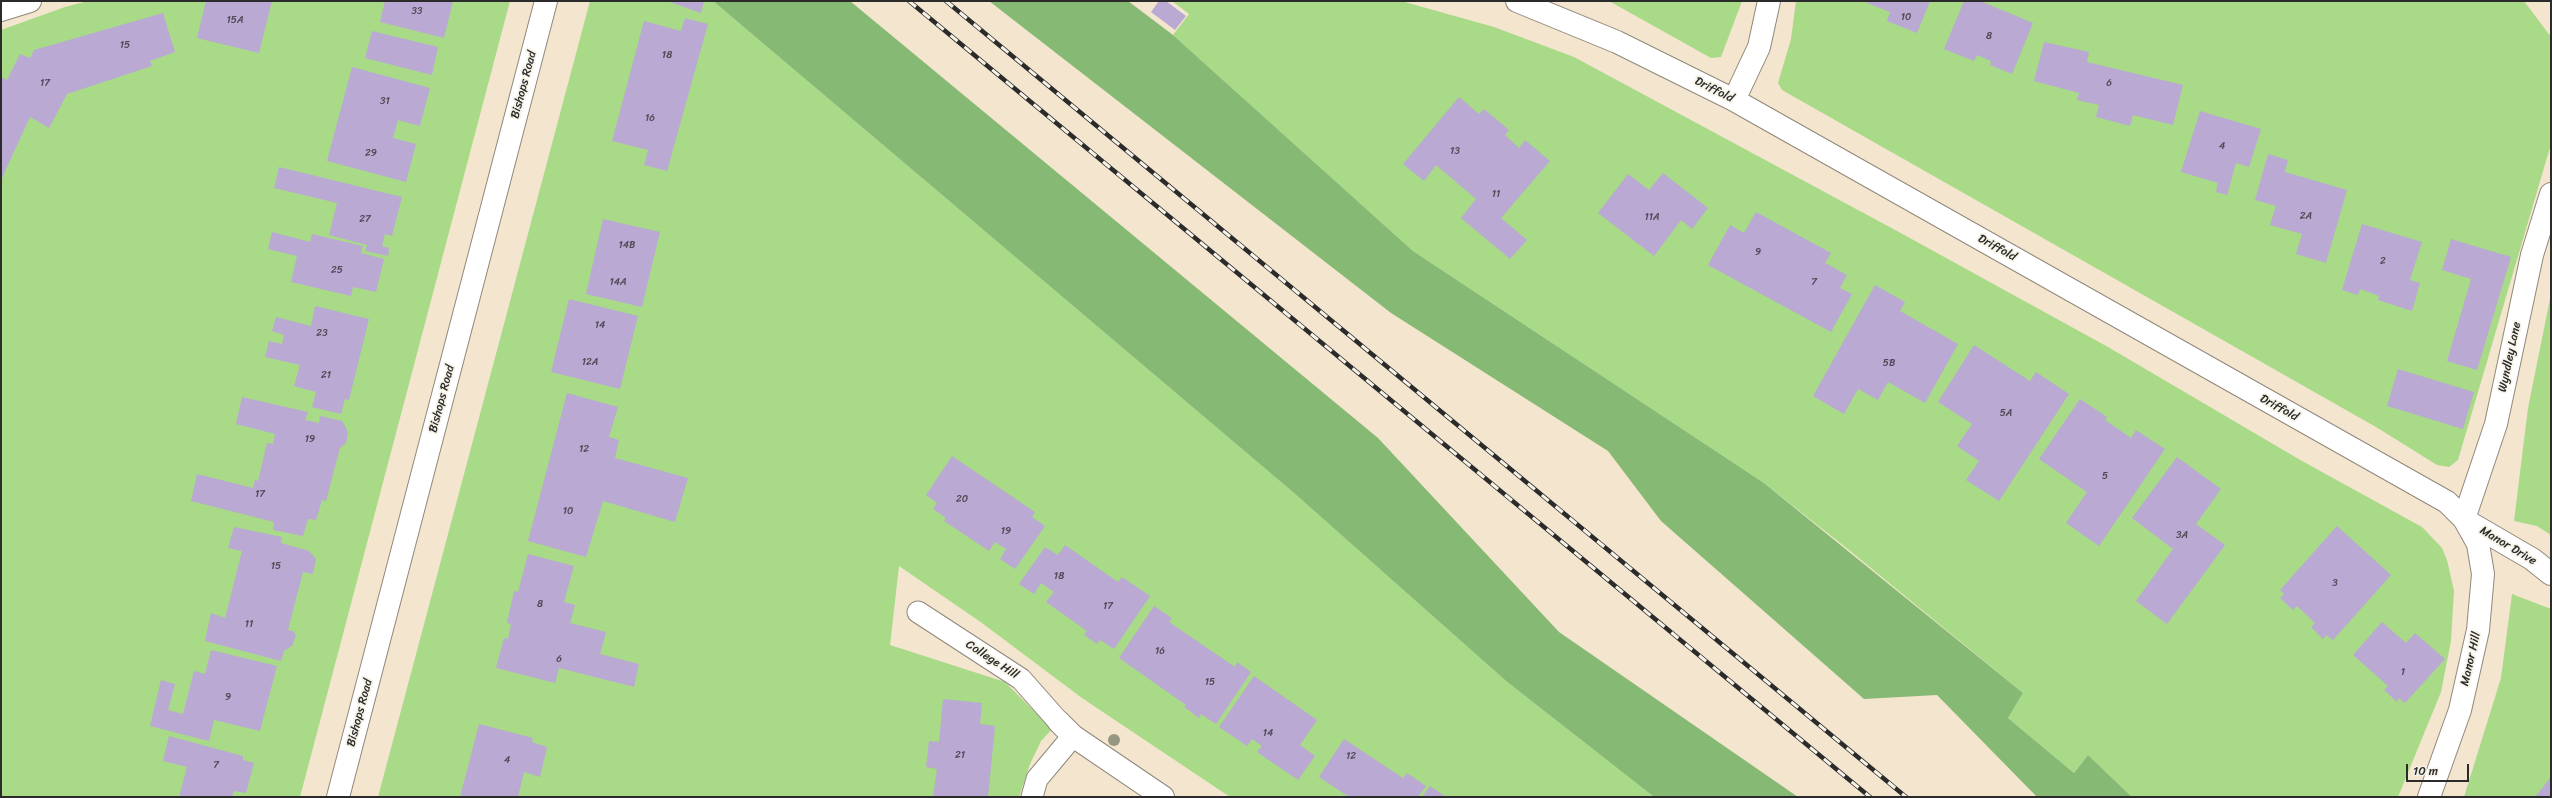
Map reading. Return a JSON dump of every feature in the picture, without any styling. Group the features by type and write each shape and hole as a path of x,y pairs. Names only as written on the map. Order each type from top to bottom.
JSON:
{"street":[{"path":"1,10 30,1"},
{"name":"Bishops Road","path":"338,797 546,1"},
{"name":"Driffold","path":"1517,1 1617,42 1734,100 2447,502 2464,519"},
{"path":"1734,100 1759,47 1769,1"},
{"name":"Wyndley Lane","path":"2464,519 2496,424 2532,255 2551,194"},
{"name":"Manor Drive","path":"2464,519 2532,559 2551,574"},
{"name":"Manor Hill","path":"2429,797 2460,710 2478,630 2483,574 2478,544 2464,519"},
{"name":"College Hill","path":"1066,729 1163,797"}],"lane":[{"name":"College Hill","path":"918,612 1021,679 1066,729"},
{"path":"1032,797 1037,779 1066,729"}],"green space":[{"path":"88,1 510,1 300,797 1,797 1,30 65,7"},
{"path":"590,1 713,1 1294,493 1506,681 1654,797 1230,797 1082,698 982,623 899,566 890,645 1005,682 1052,729 1041,741 1030,764 1019,797 378,797"},
{"path":"713,1 850,1 1378,438 1559,632 1798,797 1654,797 1506,681 1294,493"},
{"path":"989,1 1128,1 1173,35 1413,251 1764,483 2023,693 2008,718 2074,773 2088,755 2132,797 2037,797 1937,695 1864,699 1661,521 1608,451 1391,313"},
{"path":"1172,1 1401,1 1494,27 1574,57 1897,231 2108,347 2302,461 2422,527 2442,548 2447,560 2454,591 2451,641 2441,692 2398,797 2132,797 2088,755 2074,773 2008,718 2023,693 1849,550 1764,483 1413,251 1173,35 1189,14"},
{"path":"1609,1 1742,1 1721,57 1711,58"},
{"path":"1796,1 2524,1 2551,37 2551,144 2458,460 2449,467 2437,465 2376,427 1782,90 1778,83 1791,39"},
{"path":"2551,294 2551,535 2537,526 2514,521 2528,408"},
{"path":"2512,594 2551,609 2551,797 2464,797 2501,678"}],"building":[{"path":"206,1 272,1 259,53 197,38"},
{"path":"385,1 453,1 444,38 380,22"},
{"path":"667,1 704,1 701,13"},
{"path":"1159,1 1166,1 1186,16 1175,30 1151,12"},
{"path":"1862,1 1930,1 1917,33 1887,21 1890,12"},
{"path":"1964,1 1980,1 2033,23 2012,74 1990,65 1991,61 1977,55 1974,61 1944,49"},
{"path":"163,13 175,52 150,61 152,66 67,94 49,128 30,117 1,180 1,77 7,80 20,54 30,58 34,50"},
{"path":"685,18 708,24 667,171 644,165 648,150 612,141 644,21 681,31"},
{"path":"372,31 438,47 432,75 365,58"},
{"path":"2044,42 2089,52 2087,62 2183,85 2173,125 2133,115 2130,126 2096,117 2099,105 2077,100 2079,93 2034,81"},
{"path":"352,67 430,88 420,126 398,120 393,138 416,144 406,182 327,161"},
{"path":"1459,97 1479,114 1484,109 1509,130 1505,135 1519,148 1525,140 1550,161 1501,218 1527,240 1510,259 1461,218 1476,199 1436,165 1424,181 1403,164"},
{"path":"2200,111 2261,129 2249,167 2236,163 2227,195 2216,192 2218,183 2181,172"},
{"path":"2268,154 2288,160 2285,172 2347,190 2326,263 2296,254 2302,234 2270,225 2276,206 2255,200"},
{"path":"279,167 402,197 392,236 385,234 382,246 389,248 388,256 365,251 367,245 329,235 337,203 274,188"},
{"path":"1663,173 1708,208 1692,229 1681,220 1654,256 1598,213 1628,174 1649,190"},
{"path":"1756,212 1831,253 1825,263 1847,275 1840,288 1852,294 1831,332 1708,265 1730,225 1744,233"},
{"path":"603,219 660,232 642,307 586,294"},
{"path":"2362,224 2422,242 2410,280 2420,283 2412,311 2378,300 2379,296 2360,289 2358,295 2342,290"},
{"path":"272,232 310,242 312,234 363,246 361,253 384,259 376,292 353,287 351,296 291,282 297,256 268,249"},
{"path":"2451,239 2511,257 2477,370 2447,361 2471,279 2442,270"},
{"path":"1875,285 1905,302 1900,311 1958,344 1925,403 1888,382 1878,400 1858,389 1844,414 1813,396"},
{"path":"569,299 638,316 620,389 551,372"},
{"path":"315,306 369,319 349,400 345,399 341,414 312,407 316,392 294,386 300,365 265,357 269,341 282,344 284,335 272,331 276,317 311,326"},
{"path":"1974,345 2030,381 2036,372 2069,394 1999,501 1966,480 1979,461 1957,446 1972,424 1938,402"},
{"path":"2398,369 2474,392 2463,429 2387,406"},
{"path":"567,393 618,407 609,437 619,440 615,458 688,478 675,522 603,501 586,557 528,541"},
{"path":"242,397 308,412 305,420 319,423 320,416 342,421 346,428 348,434 346,443 340,448 326,501 322,500 316,520 308,519 303,536 273,530 274,522 191,501 197,474 253,488 255,480 258,481 267,443 273,444 275,434 236,424"},
{"path":"2080,399 2107,417 2105,420 2131,438 2136,430 2165,449 2099,546 2066,523 2087,492 2039,459"},
{"path":"952,456 1035,512 1032,517 1045,526 1015,569 1000,559 1006,549 995,542 989,551 944,521 946,518 933,509 937,503 926,495"},
{"path":"2177,457 2221,489 2196,524 2225,545 2167,624 2136,601 2173,549 2132,518"},
{"path":"2337,526 2391,575 2333,640 2326,635 2323,639 2311,627 2315,623 2297,606 2293,610 2280,598 2284,594 2280,590"},
{"path":"234,527 282,537 281,543 309,551 316,559 313,574 303,572 288,630 293,631 296,635 292,646 284,651 281,661 205,641 211,613 225,618 242,551 228,548"},
{"path":"1065,545 1118,582 1122,577 1150,596 1114,649 1100,640 1097,644 1084,635 1087,631 1046,602 1054,592 1041,583 1034,594 1019,584 1045,547 1058,555"},
{"path":"528,554 574,566 564,602 575,605 570,623 606,632 600,654 639,664 634,687 559,668 555,683 496,668 504,638 508,639 511,624 507,623 514,591 518,592"},
{"path":"1154,606 1172,618 1169,622 1235,667 1237,662 1251,672 1216,724 1201,714 1199,718 1184,707 1186,705 1119,658"},
{"path":"2382,622 2406,643 2415,633 2445,659 2405,703 2399,698 2397,702 2384,690 2388,686 2353,655"},
{"path":"211,650 277,666 260,731 214,720 209,741 150,726 161,680 175,684 168,710 183,714 194,671 205,674"},
{"path":"1254,676 1317,720 1300,745 1315,756 1298,780 1257,752 1262,746 1252,739 1247,746 1219,727"},
{"path":"943,699 982,703 980,724 995,726 988,797 933,797 937,769 926,767 929,741 939,742"},
{"path":"479,724 533,738 532,742 547,747 540,777 524,772 518,797 460,797"},
{"path":"169,736 243,756 243,760 254,763 246,793 234,791 232,797 179,797 187,767 163,761"},
{"path":"1344,739 1403,778 1407,773 1426,786 1418,797 1349,797 1319,777"},
{"path":"2551,777 2551,797 2535,797"},
{"path":"1430,786 1446,797 1422,797"}],"railway":[{"path":"909,1 1870,797"},
{"path":"946,1 1906,797"}]}
